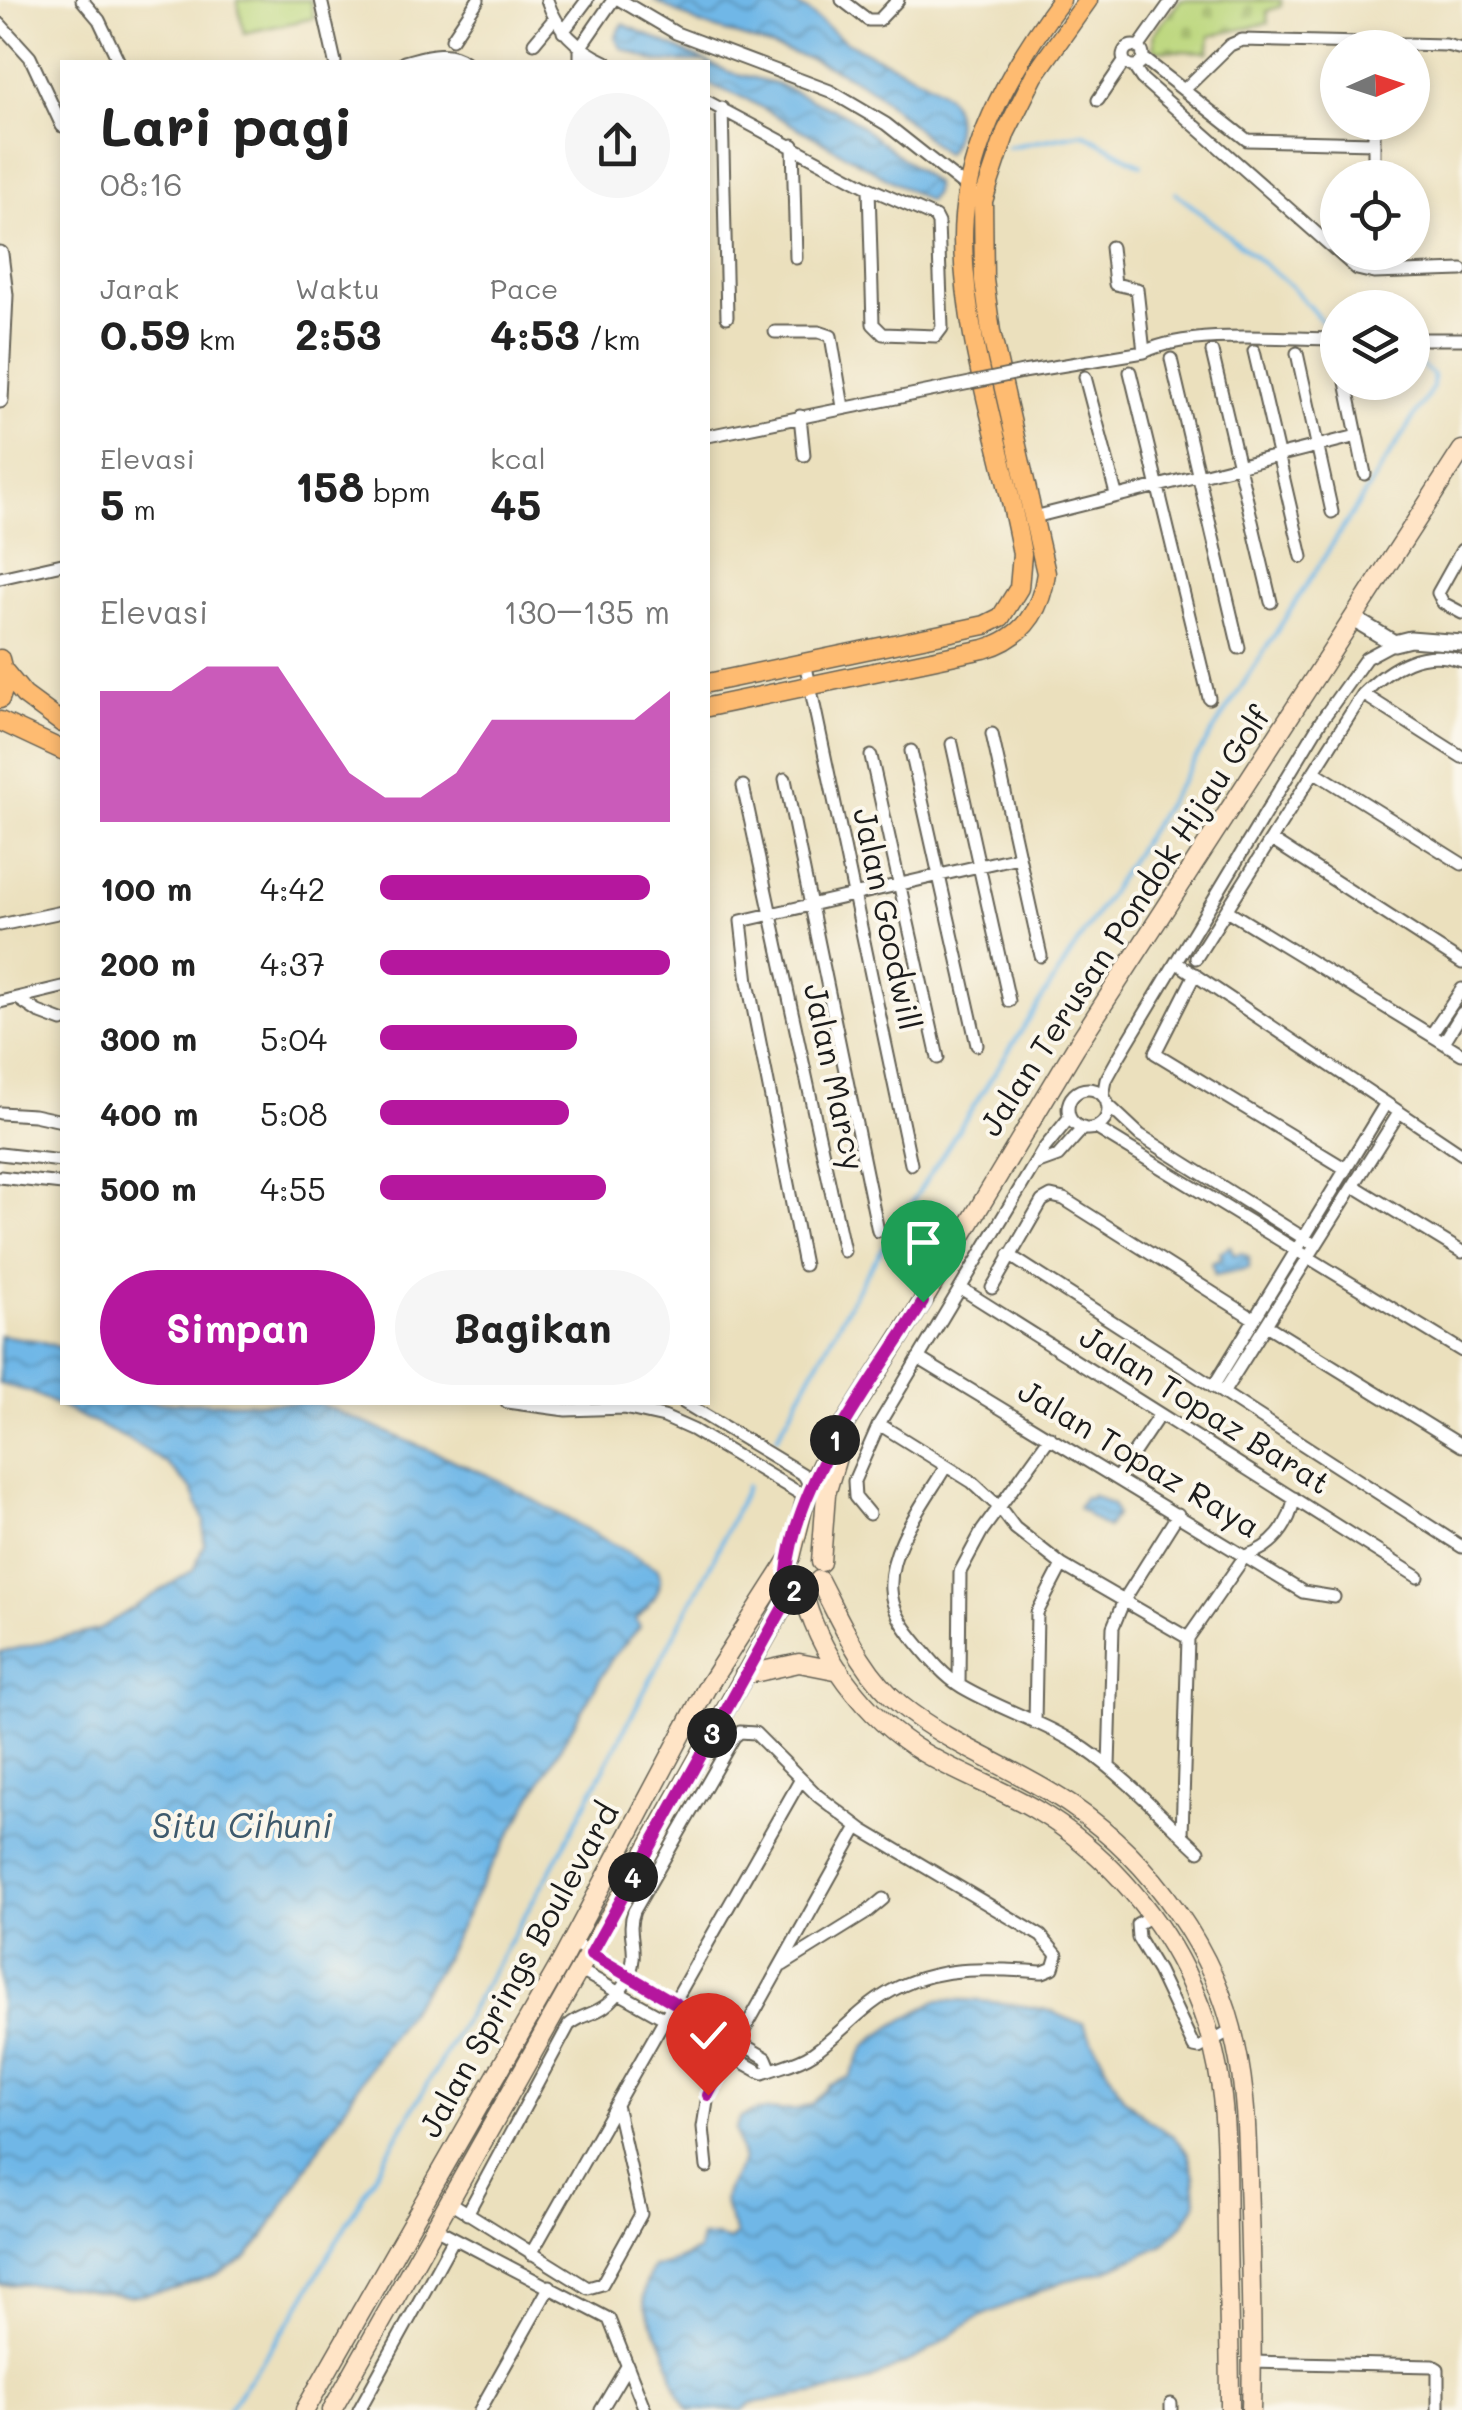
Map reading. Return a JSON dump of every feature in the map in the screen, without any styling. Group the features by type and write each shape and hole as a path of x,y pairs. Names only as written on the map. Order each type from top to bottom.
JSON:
{"main road":[{"path":"710,684 985,625 1009,608 1020,588 1023,568 967,295 963,235 997,104 1028,44 1061,0"},
{"path":"710,708 971,652 1013,638 1033,616 1046,573 991,332 976,196 1034,76 1088,0"},
{"name":"Jalan Terusan Pondok Hijau Golf","path":"790,1559 808,1492 828,1450 1075,1048 1462,450"},
{"path":"0,699 3,665"},
{"path":"3,665 24,695 60,722"},
{"path":"0,721 60,749"},
{"name":"Jalan Terusan Pondok Hijau Golf","path":"811,1584 828,1481 844,1428"},
{"path":"808,1492 824,1514"},
{"path":"1230,2410 1225,2101 1213,2041 1184,1970 1151,1916 1079,1840 1038,1811 920,1751 886,1724 826,1651 811,1584 808,1551 790,1559 787,1572 811,1584 877,1680 902,1705 946,1736 1076,1808 1108,1834 1169,1901 1208,1964 1232,2029 1243,2087 1251,2362 1256,2407"},
{"name":"Jalan Springs Boulevard","path":"305,2410 561,1962 706,1689 790,1559"},
{"name":"Jalan Springs Boulevard","path":"332,2410 744,1675 785,1607 811,1584"},
{"path":"768,1592 785,1607"},
{"path":"744,1675 799,1663 840,1671"},
{"path":"1228,2271 1250,2269"}],"street":[{"path":"82,0 98,20 118,60"},
{"path":"321,0 336,60"},
{"path":"452,39 478,0"},
{"path":"547,0 562,32 602,60"},
{"path":"562,32 587,0"},
{"path":"580,60 580,48 617,0 676,33 830,91 886,124 976,196"},
{"path":"842,0 868,20 880,20 898,0"},
{"path":"1098,100 1134,59 1172,0"},
{"path":"534,43 554,19"},
{"path":"0,24 30,56 60,122"},
{"path":"1185,89 1230,45 1242,40 1446,44 1462,49"},
{"path":"414,60 442,54 463,60"},
{"path":"1134,59 1185,89 1247,140 1374,144"},
{"path":"1134,59 1142,79 1350,265 1374,274 1462,270"},
{"path":"710,103 937,220 941,331 932,337 883,334 871,318 869,188"},
{"path":"722,108 727,317"},
{"path":"1374,140 1374,160"},
{"path":"794,145 796,258"},
{"path":"1111,247 1115,284 1137,290 1144,352"},
{"path":"0,254 5,295 0,400"},
{"path":"775,332 819,332 830,336 843,407"},
{"path":"710,436 1023,372 1144,352 1161,344 1210,339 1320,339"},
{"path":"1430,339 1462,339"},
{"path":"1254,351 1302,556"},
{"path":"1212,352 1271,602"},
{"path":"1296,353 1332,512"},
{"path":"1171,359 1238,648"},
{"path":"1130,372 1209,698"},
{"path":"1085,377 1116,494"},
{"path":"1350,400 1365,474"},
{"path":"800,416 804,456"},
{"path":"1034,516 1357,436"},
{"path":"1462,550 1438,588 1443,603 1462,612"},
{"path":"0,578 60,564"},
{"path":"1357,615 1402,641"},
{"path":"1036,1164 1058,1156 1106,1118 1101,1097 1106,1080 1286,776 1357,668 1366,658 1402,641 1462,643"},
{"path":"1196,958 1363,694 1380,677 1420,656 1435,654 1462,661"},
{"name":"Jalan Goodwill","path":"805,662 911,1164"},
{"path":"1363,694 1462,757"},
{"path":"992,734 1041,956"},
{"path":"952,744 1009,1001"},
{"path":"911,751 976,1045"},
{"path":"871,756 938,1058"},
{"path":"1315,772 1462,864"},
{"path":"785,779 878,1231"},
{"name":"Jalan Marcy","path":"743,786 844,1252"},
{"path":"1272,841 1462,962"},
{"path":"804,1265 740,926 745,919 1018,857"},
{"path":"1228,910 1462,1054"},
{"path":"0,925 60,912"},
{"path":"1177,962 1462,1154"},
{"path":"1195,974 1154,1051 1346,1169"},
{"path":"0,1002 60,987"},
{"path":"1430,1036 1462,989"},
{"path":"17,998 60,1020"},
{"path":"1444,1042 1462,1013"},
{"path":"869,1514 855,1496 854,1481 879,1424 1036,1164 1069,1118 1073,1095 1101,1097 1140,1135 1462,1351"},
{"path":"1218,1390 1260,1322 1300,1243 1386,1103"},
{"path":"0,1113 60,1121"},
{"path":"1260,1322 1313,1251 1400,1113"},
{"path":"1069,1118 1300,1243"},
{"path":"0,1154 60,1162"},
{"path":"0,1177 60,1184"},
{"path":"1354,1186 1462,1252"},
{"path":"992,1288 1042,1201 1054,1196 1064,1199 1462,1446"},
{"path":"1010,1255 1462,1547"},
{"name":"Jalan Topaz Barat","path":"962,1288 1418,1577"},
{"name":"Jalan Topaz Raya","path":"918,1358 1303,1592 1334,1597"},
{"path":"530,1405 566,1410 624,1405 664,1416 808,1492"},
{"path":"688,1405 804,1474 808,1492"},
{"path":"1117,1478 1160,1414"},
{"path":"879,1424 972,1482 1016,1528 1062,1566 1188,1638"},
{"path":"958,1685 960,1572 973,1545 1050,1438"},
{"path":"946,1466 898,1549 891,1588 904,1626 931,1660 958,1685 1082,1747 1109,1767 1198,1851"},
{"path":"1182,1836 1188,1638 1245,1556 1258,1552 1278,1535 1292,1512 1294,1498"},
{"path":"1109,1767 1110,1641 1124,1600 1178,1514"},
{"path":"1034,1723 1037,1613 1062,1566"},
{"path":"467,2214 569,2025 619,1993 634,1952 630,1930 634,1912 734,1736 740,1732 755,1732 801,1779 858,1827 1041,1936 1056,1955 1056,1963 1043,1972 977,1968 922,1977 867,2006 812,2054 793,2065 760,2072 665,2019 619,1993 581,1971 561,1962"},
{"path":"531,2254 801,1779"},
{"path":"707,2167 708,2095 858,1827"},
{"path":"779,1967 883,1899"},
{"path":"572,1942 738,2040 769,2061 771,2070"},
{"path":"1213,2041 1232,2029"},
{"path":"450,2202 588,2288 596,2288 602,2284 641,2214 616,2105"},
{"path":"435,2228 611,2321 645,2410"},
{"path":"359,2410 454,2238"},
{"path":"480,2410 550,2286"},
{"path":"1251,2362 1433,2366 1438,2369 1438,2410"},
{"path":"602,2410 626,2368"}],"green space":[{"path":"237,0 310,0 314,18 244,33"},
{"path":"1181,0 1281,0 1281,6 1267,11 1268,23 1210,36 1209,52 1154,50 1153,34"}],"water":[{"path":"653,0 792,2 847,42 917,76 948,97 955,111 953,141 945,154 874,91 847,75 817,61 700,24"},
{"path":"623,24 703,60 651,60 621,48 615,37"},
{"path":"710,63 729,72 775,83 848,116 934,183 934,193 928,201 746,99 710,85"},
{"path":"1230,1246 1234,1255 1249,1257 1249,1268 1215,1275 1212,1263 1222,1258 1220,1252"},
{"name":"Situ Cihuni","path":"0,1335 60,1347 60,1405 323,1405 490,1476 658,1569 660,1577 655,1597 636,1620 640,1627 612,1658 482,1883 441,1965 378,2054 264,2237 246,2258 218,2274 175,2289 128,2296 48,2284 0,2285 0,1652 98,1630 193,1570 204,1545 204,1521 192,1490 166,1463 131,1441 28,1391 0,1384"},
{"path":"1092,1495 1112,1505 1116,1515 1107,1528 1078,1508 1085,1497 1089,1499"},
{"path":"937,2000 1019,2005 1083,2023 1123,2097 1173,2136 1188,2153 1196,2202 1184,2224 1161,2246 1106,2271 1064,2281 975,2319 926,2353 855,2387 752,2403 743,2410 689,2410 646,2310 644,2292 653,2267 698,2251 701,2238 730,2241 736,2234 726,2211 725,2196 743,2160 735,2130 740,2118 756,2111 796,2110 812,2104 830,2085 850,2077 865,2047 876,2036"}],"waterway":[{"path":"1008,147 1083,133 1141,165"},
{"path":"1176,193 1292,287 1320,319"},
{"path":"1430,372 1430,392"},
{"path":"777,1437 863,1279 1425,400"},
{"path":"228,2410 294,2315 552,1868 713,1560 747,1486"}],"route":[{"path":"708,2095 738,2040 591,1954 796,1584 787,1572 788,1561 806,1497 828,1450 923,1302"}]}
